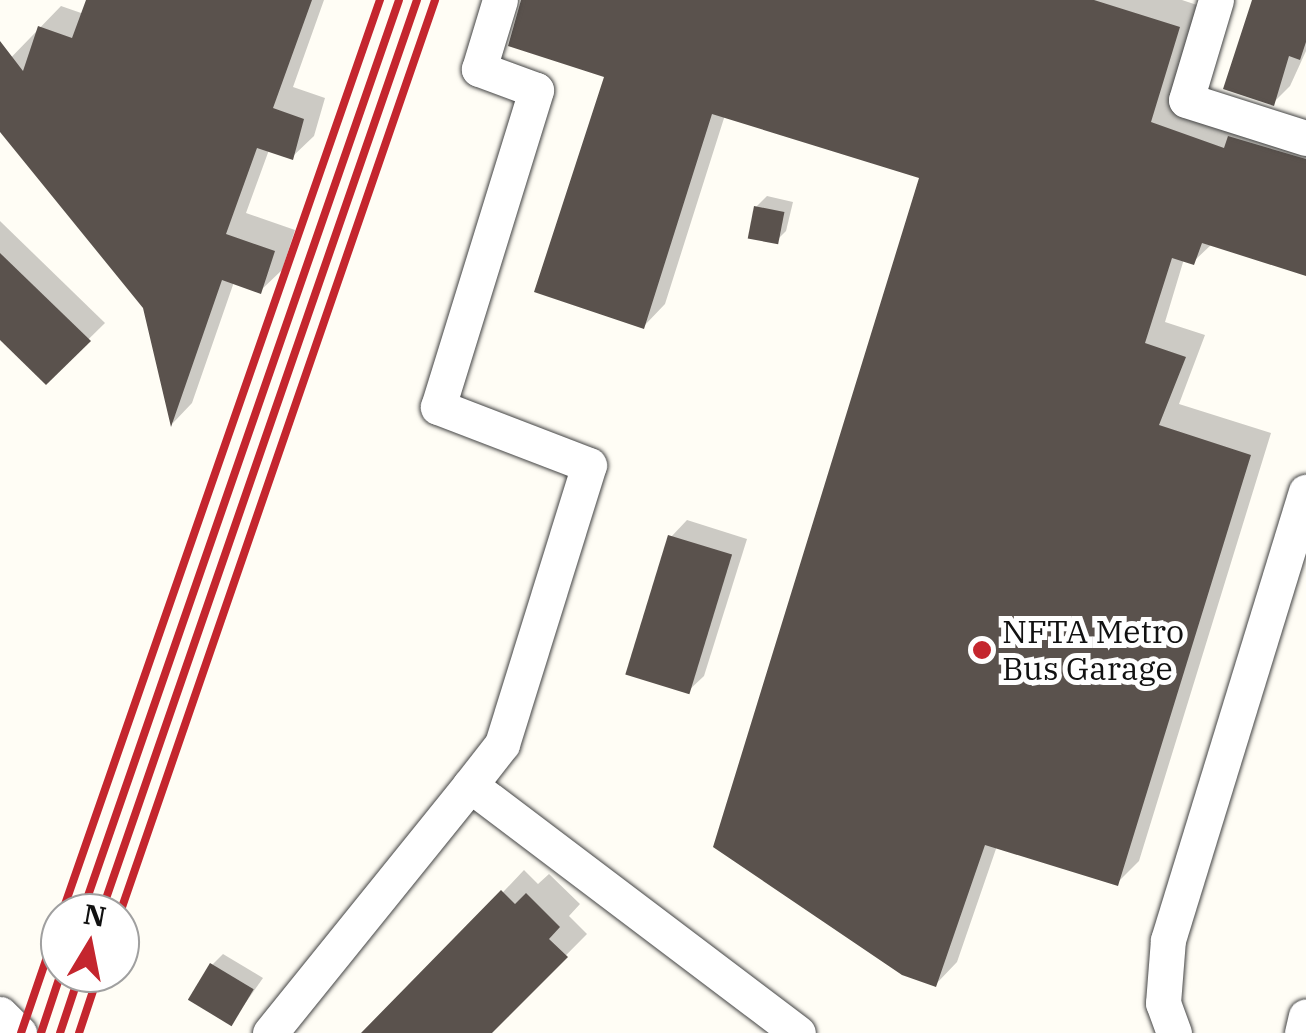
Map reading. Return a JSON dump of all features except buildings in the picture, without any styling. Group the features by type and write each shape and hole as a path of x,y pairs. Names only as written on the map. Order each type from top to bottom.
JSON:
{"street":[{"path":"270,1033 502,744 589,465 438,407 536,90 478,69 500,0"},
{"path":"1216,0 1186,100 1306,138"},
{"path":"1174,1033 1164,1003 1168,940 1306,492"},
{"path":"470,785 798,1033"},
{"path":"0,1014 19,1033"},
{"path":"1302,1033 1306,1016"}],"railway":[{"path":"69,893 380,0"},
{"path":"89,893 399,0"},
{"path":"108,893 417,0"},
{"path":"127,893 435,0"},
{"path":"21,1033 40,977"},
{"path":"41,1033 54,993"},
{"path":"60,1033 73,993"},
{"path":"79,1033 92,993"}],"place":[{"name":"NFTA Metro Bus Garage","path":"982,650"}]}
